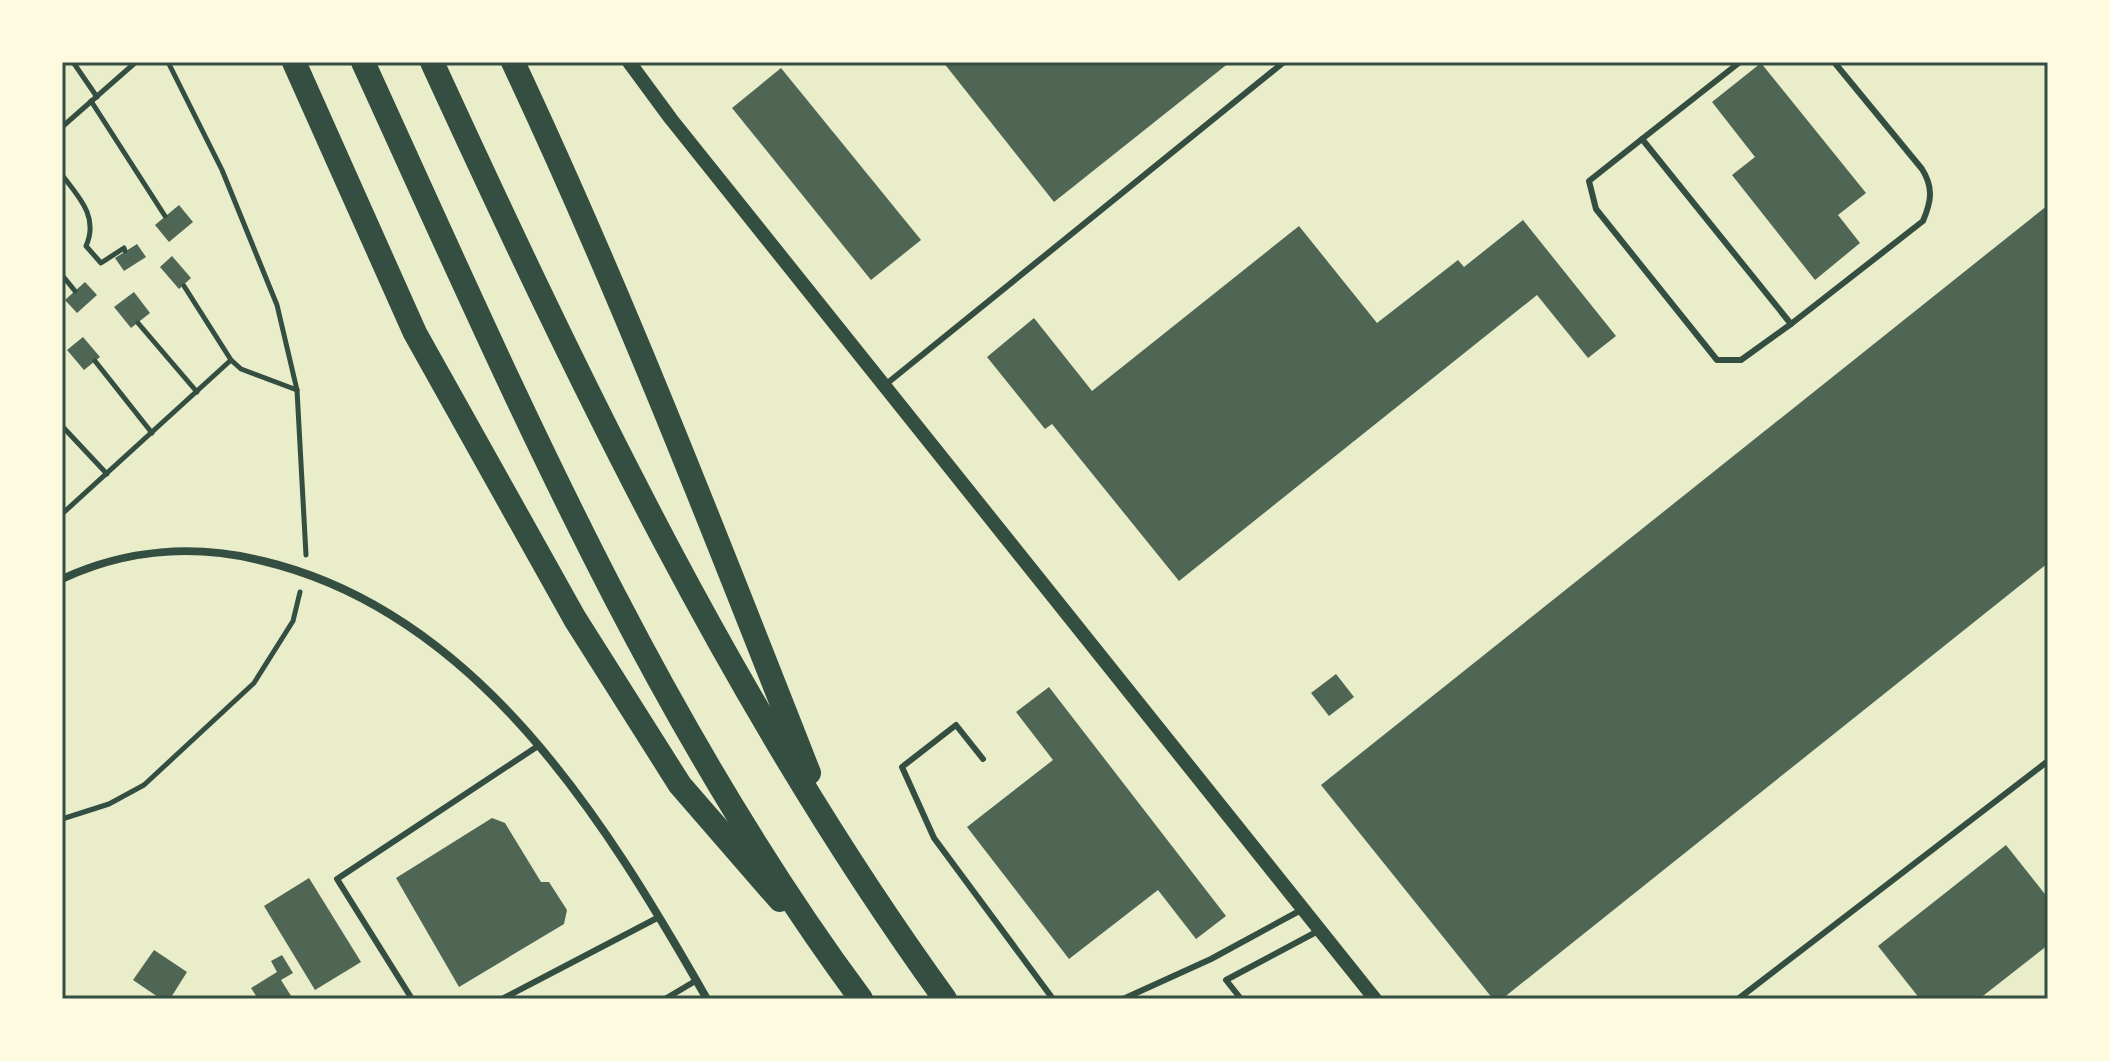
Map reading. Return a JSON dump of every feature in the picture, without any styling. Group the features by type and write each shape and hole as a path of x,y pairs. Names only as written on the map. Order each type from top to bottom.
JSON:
{"highway":[{"path":"294,62 415,333 575,619 680,785 837,966"},
{"path":"363,62 545,462 694,739 861,999"},
{"path":"432,62 639,497 761,717 832,831 945,999"},
{"path":"513,62 564,171 718,541 832,831"}],"street":[{"path":"629,62 671,119 1375,999"},
{"path":"62,579 118,560 188,549 220,550 305,571 397,616 459,665 538,746 601,825 707,999"}],"lane":[{"path":"885,385 1284,62"},
{"path":"1740,62 1589,181 1596,209 1717,360 1741,360 1791,324 1923,221 1930,204 1929,180 1922,169 1834,62"},
{"path":"1642,139 1791,324"},
{"path":"983,759 956,725 902,767 934,838 1053,999"},
{"path":"412,999 337,879 538,746"},
{"path":"1738,999 2048,761"},
{"path":"1123,999 1211,959 1303,909"},
{"path":"502,999 659,917"},
{"path":"1241,999 1226,980 1320,930"},
{"path":"665,999 697,980"}],"path":[{"path":"73,62 97,97"},
{"path":"62,127 136,62"},
{"path":"62,819 109,804 144,785 254,683 293,621 305,571 308,544 297,390 277,305 222,170 168,62"},
{"path":"91,101 165,216"},
{"path":"62,175 87,207 92,232 86,246 101,263 124,248 125,251"},
{"path":"62,275 75,291"},
{"path":"184,286 231,360 241,369 297,390"},
{"path":"138,323 197,392"},
{"path":"62,514 231,360"},
{"path":"95,361 152,433"},
{"path":"62,426 107,474"}],"building":[{"path":"943,62 1230,62 1054,202"},
{"path":"1761,63 1866,193 1838,215 1860,243 1815,280 1732,175 1755,157 1712,102"},
{"path":"781,68 921,240 871,280 732,108"},
{"path":"179,205 193,222 169,242 155,225"},
{"path":"2048,205 2048,563 1502,999 1493,999 1321,785"},
{"path":"1523,220 1616,336 1588,358 1537,295 1179,581 1052,424 1045,429 987,357 1034,318 1092,391 1299,226 1377,323 1458,260 1464,267"},
{"path":"137,244 146,257 124,271 115,258"},
{"path":"172,256 191,278 179,289 160,267"},
{"path":"85,282 97,295 77,313 65,300"},
{"path":"134,292 150,313 131,328 114,307"},
{"path":"83,337 100,357 84,370 67,350"},
{"path":"1336,674 1354,697 1329,716 1311,693"},
{"path":"1049,687 1226,916 1196,939 1158,890 1069,959 967,827 1053,760 1016,712"},
{"path":"492,818 505,823 541,882 549,882 567,910 564,924 459,987 396,878"},
{"path":"2006,845 2048,898 2048,945 1979,999 1920,999 1878,946"},
{"path":"309,878 361,962 315,990 264,906"},
{"path":"154,950 187,972 170,999 161,999 133,980"},
{"path":"282,955 293,973 281,980 293,999 258,999 251,988 277,972 271,961"}]}
